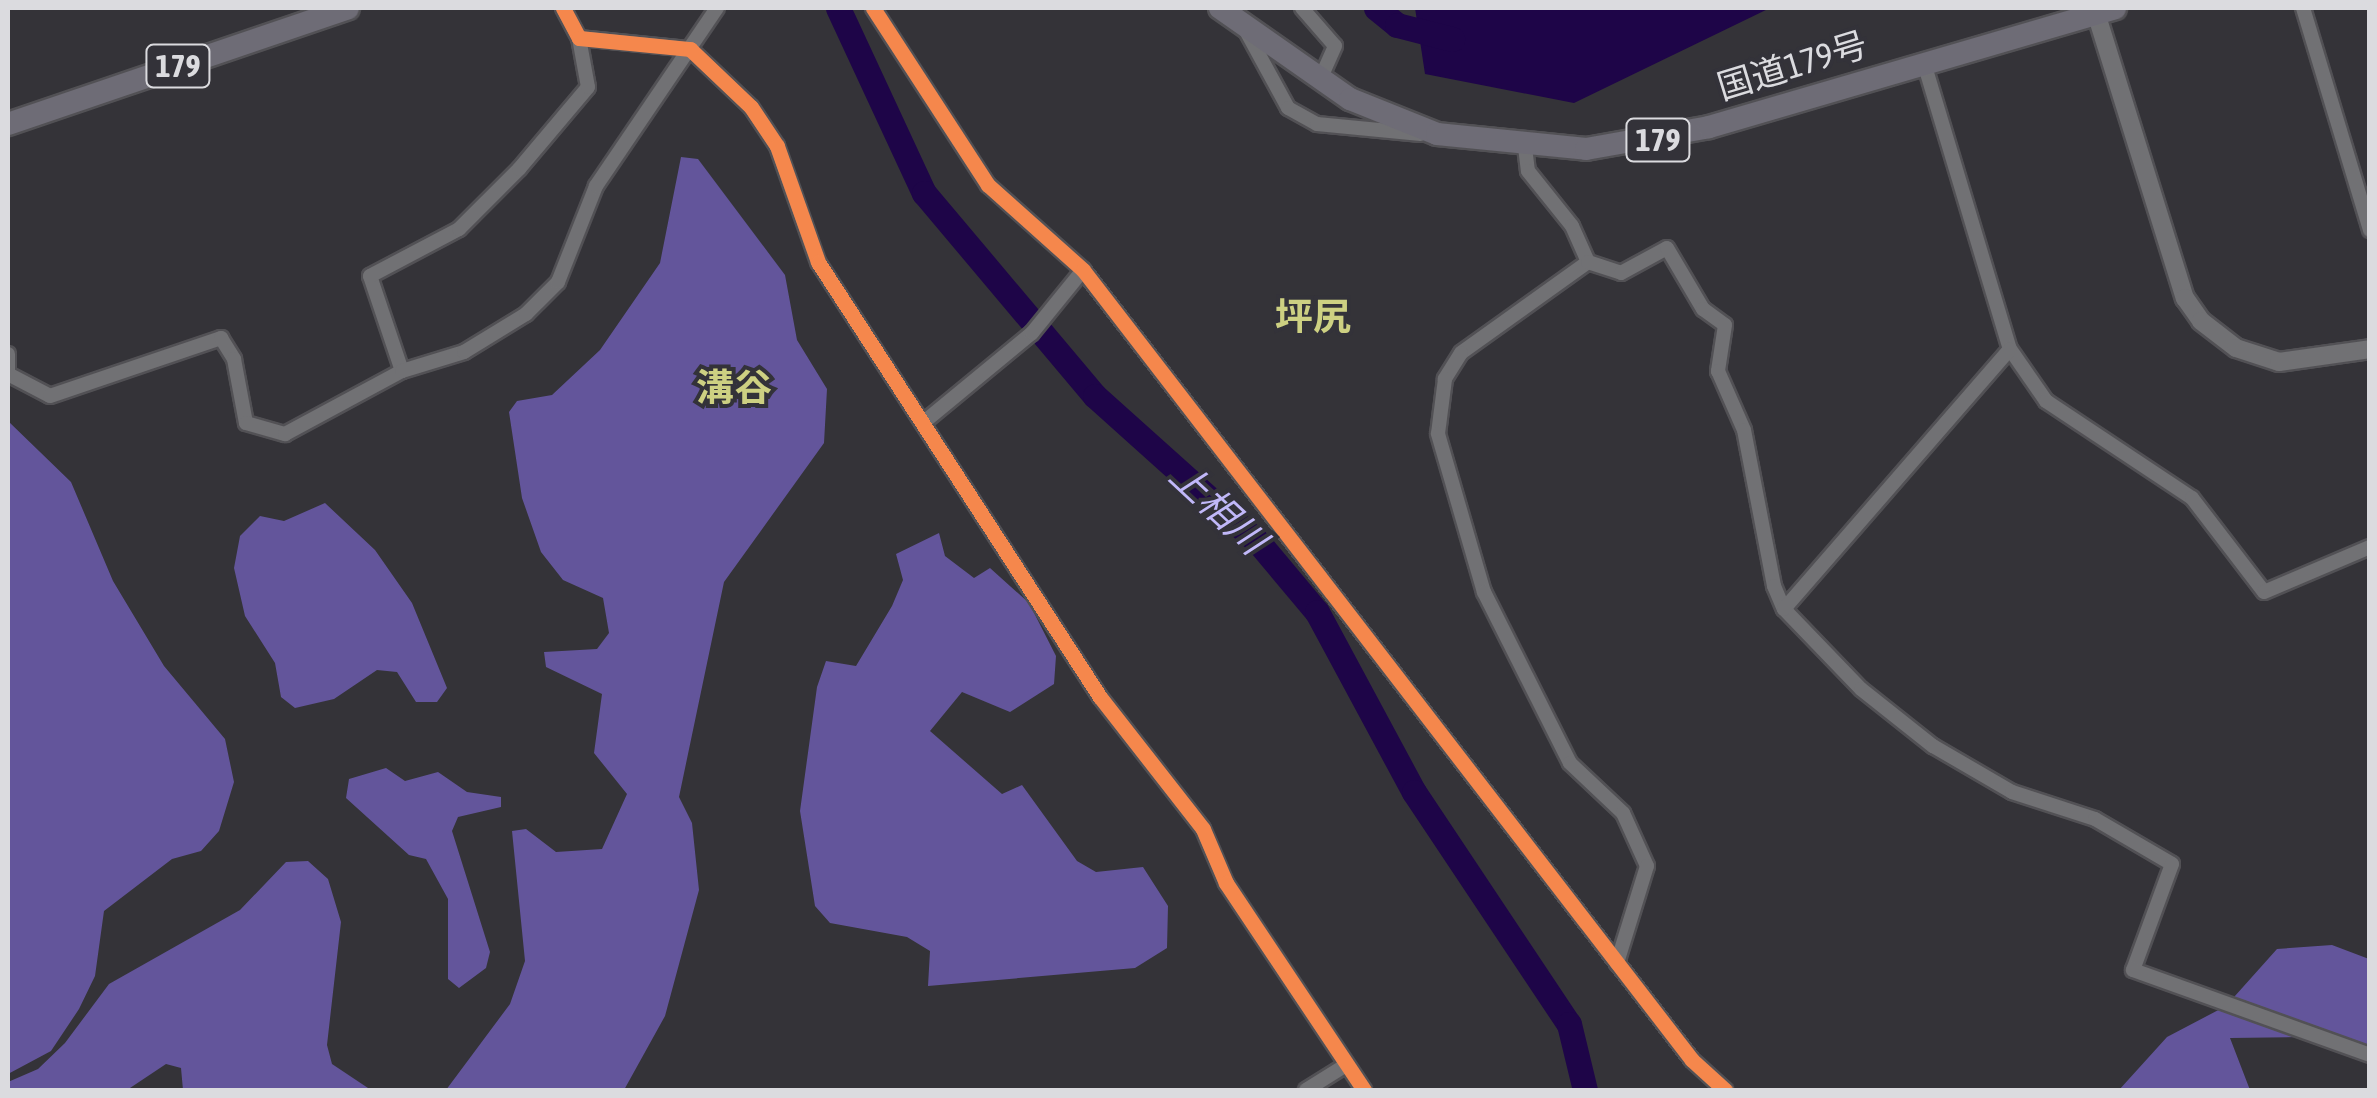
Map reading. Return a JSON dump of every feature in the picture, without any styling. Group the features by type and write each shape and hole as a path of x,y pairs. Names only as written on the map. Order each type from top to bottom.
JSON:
{"highway":[{"name":"179","path":"8,124 348,8"},
{"name":"国道179号","path":"1220,8 1320,80 1437,134 1525,147 1645,143 2105,10"}],"street":[{"path":"402,371 370,276 459,229 519,169 588,88 580,38 564,8"},
{"path":"8,354 8,374 50,396 221,338 234,359 246,423 286,434 402,371 464,352 542,300 564,268 596,186 717,8"},
{"path":"873,8 988,185 1083,270 1714,1088"},
{"path":"1302,8 1335,46 1320,80"},
{"path":"2304,8 2370,230"},
{"path":"2105,10 2185,298 2201,321 2236,348 2279,362 2370,348"},
{"path":"1245,28 1288,108 1317,124 1437,134"},
{"path":"580,38 690,50 751,107 777,146 818,262 1094,688 1203,829 1226,884 1364,1090"},
{"path":"1924,62 2010,349 2046,401 2192,498 2264,592 2370,547"},
{"path":"1525,147 1528,172 1572,226 1588,262 1620,273 1667,248 1703,309 1725,324 1718,371 1744,430 1760,538 1784,609 1861,690 1933,746 2012,792 2095,820 2172,864 2133,970 2370,1054"},
{"path":"1588,262 1462,353 1445,379 1438,434 1484,592 1515,640 1570,763 1622,813 1646,866 1617,963"},
{"path":"924,422 1037,328 1083,270"},
{"path":"1784,609 2010,349"},
{"path":"1306,1090 1346,1064"}],"shaded area":[{"path":"1415,8 1770,8 1574,103 1425,74"},
{"path":"681,157 698,159 785,275 797,340 827,389 824,443 724,582 679,797 692,823 699,890 665,1016 624,1090 446,1090 510,1004 525,961 512,831 526,829 556,852 602,849 627,794 594,753 602,694 546,667 544,652 597,649 609,633 603,598 563,580 541,552 522,498 509,412 517,401 552,395 600,350 660,263"},
{"path":"8,421 71,482 113,581 164,666 225,739 234,782 219,831 201,851 172,859 104,911 95,976 79,1009 51,1051 8,1074"},
{"path":"325,503 375,550 412,603 447,688 437,702 416,702 397,672 377,670 334,699 295,708 281,697 275,663 245,616 234,568 240,536 260,516 284,521"},
{"path":"939,533 945,556 974,578 990,568 1029,603 1056,656 1054,684 1010,712 962,692 930,731 1002,794 1022,785 1077,861 1096,872 1143,867 1168,906 1167,948 1135,968 928,986 930,951 907,937 830,923 815,906 800,811 817,687 826,661 856,666 892,606 903,580 896,554"},
{"path":"386,768 405,781 438,772 467,792 501,797 501,807 458,817 452,831 490,952 486,968 459,988 448,979 448,899 426,859 409,855 346,798 349,779"},
{"path":"308,861 328,879 341,922 327,1045 332,1064 371,1090 183,1090 181,1068 166,1064 127,1090 8,1090 8,1082 38,1069 65,1043 109,984 240,910 286,862"},
{"path":"2332,945 2369,959 2369,1057 2299,1037 2230,1038 2250,1090 2119,1090 2167,1037 2226,1006 2277,949"}],"waterway":[{"name":"上相川","path":"838,8 924,193 1095,396 1259,543 1317,612 1414,792 1569,1024 1585,1090"},
{"path":"1376,8 1397,25 1452,39"}],"cycle path":[{"path":"563,8 579,38 690,49 751,107 777,146 818,262 1100,697 1203,829 1226,883 1364,1090"},
{"path":"873,8 988,185 1083,270 1692,1060 1725,1090"}],"district":[{"name":"坪尻","path":"1313,317"},
{"name":"溝谷","path":"734,388"}]}
